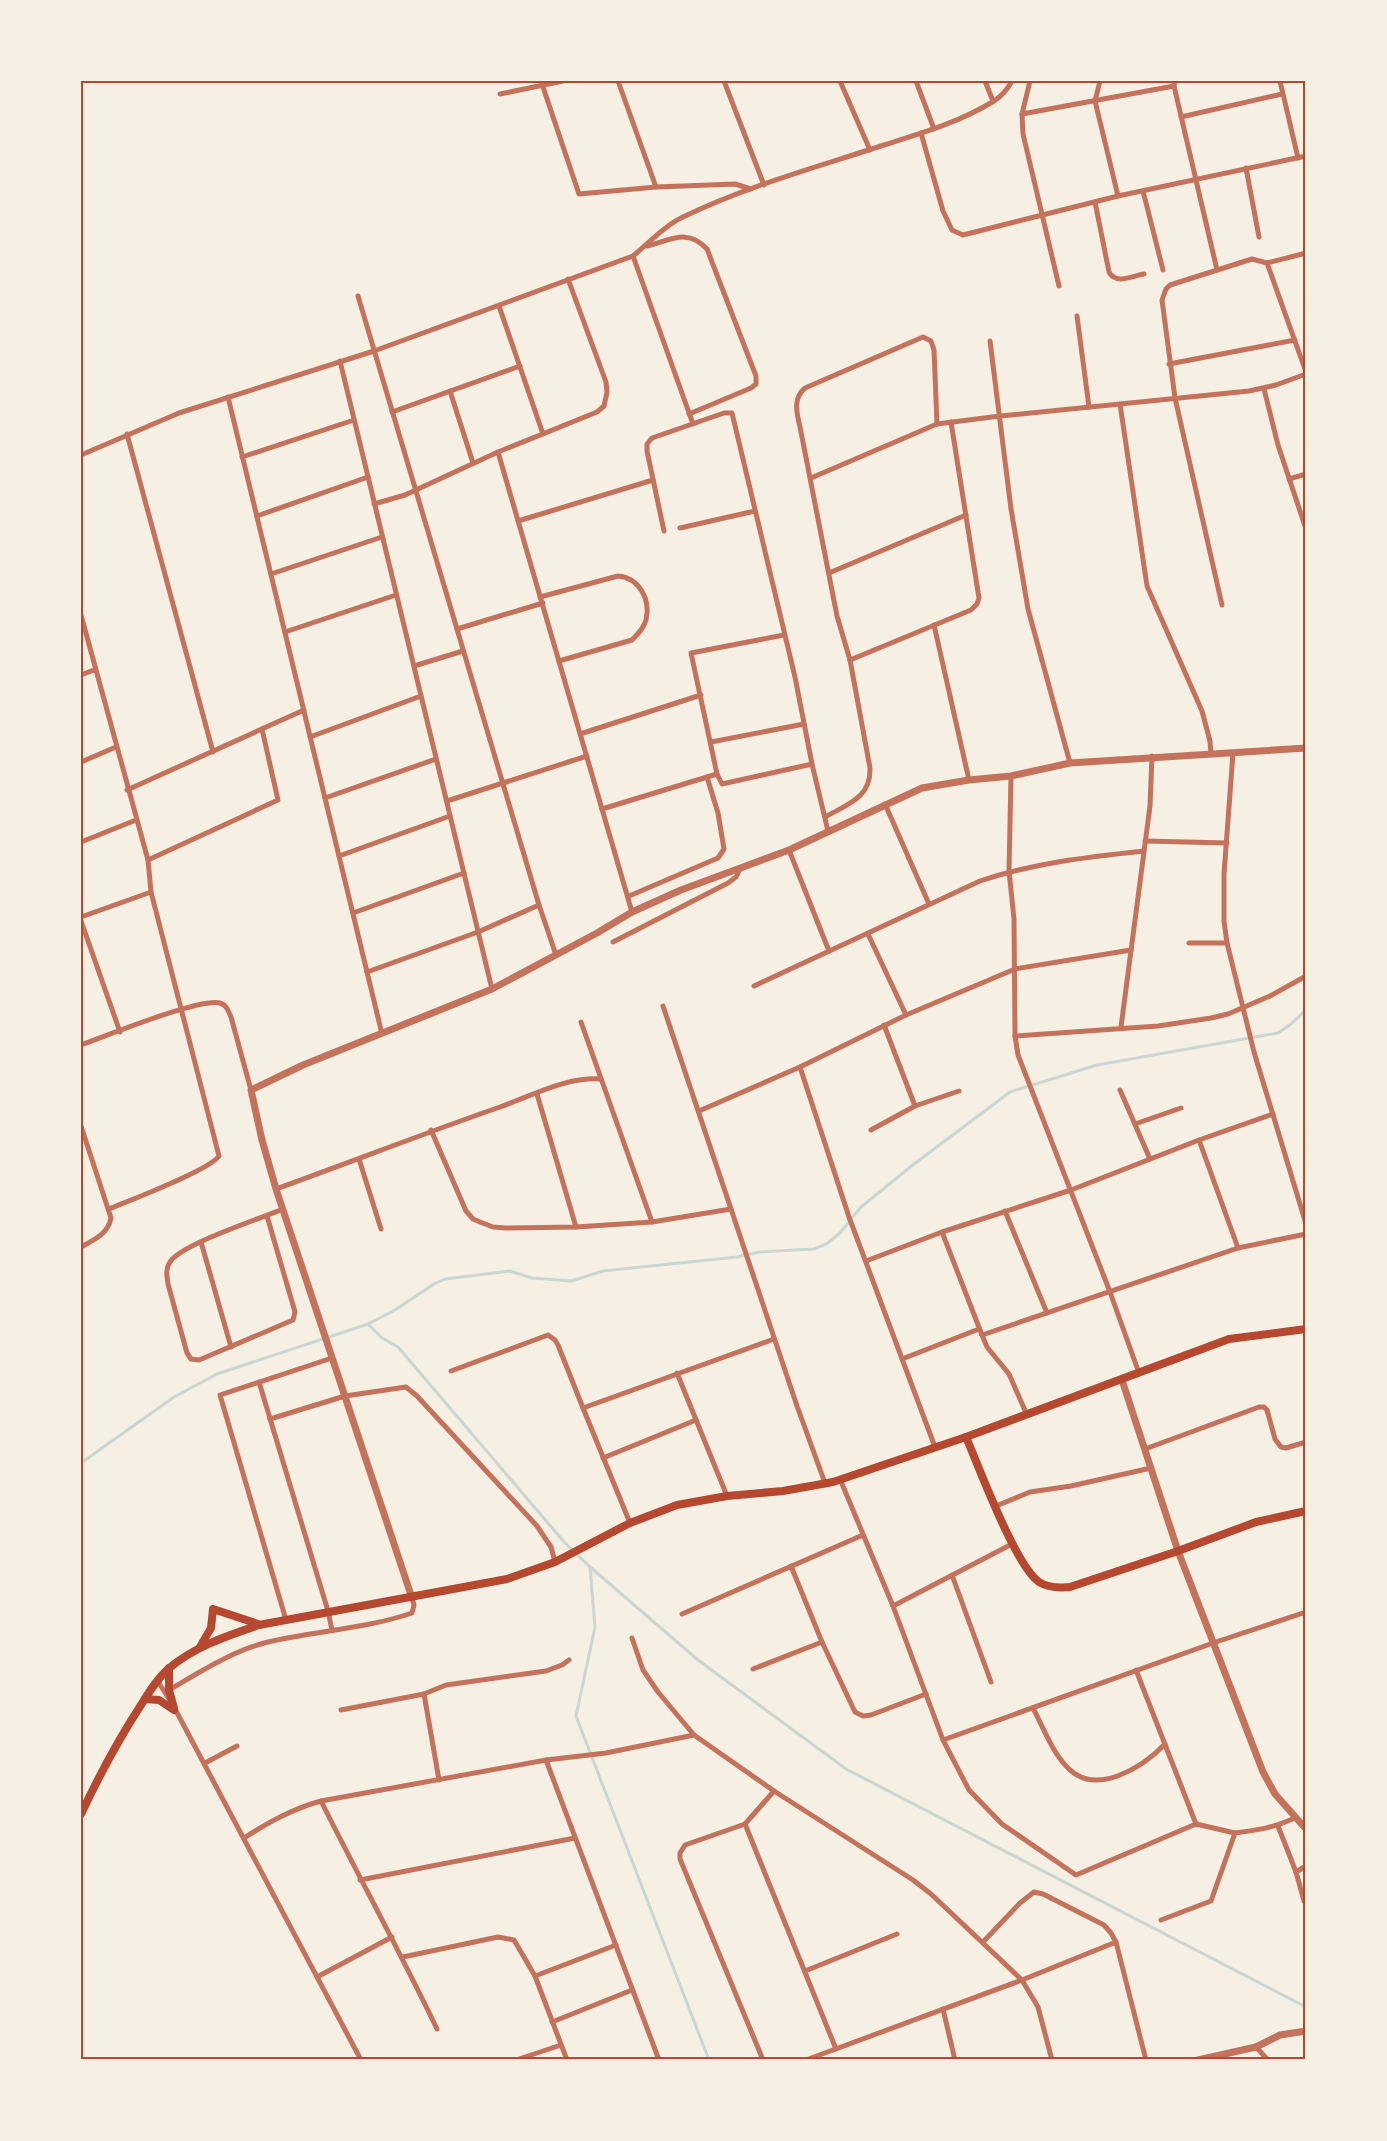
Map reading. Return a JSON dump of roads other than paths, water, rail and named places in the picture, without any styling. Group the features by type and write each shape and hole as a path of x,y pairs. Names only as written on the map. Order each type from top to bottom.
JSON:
{"main road":[{"path":"81,1814 120,1736 157,1680 169,1668 200,1647 259,1624 507,1579 559,1560 630,1523 677,1504 727,1496 783,1491 840,1479 966,1437 1229,1339 1306,1329"},
{"path":"966,1437 1012,1544 1029,1573 1046,1586 1070,1587 1256,1522 1306,1513"},
{"path":"200,1647 211,1628 213,1609 259,1624"},
{"path":"169,1668 169,1690 175,1710"},
{"path":"145,1699 166,1703 175,1710"}],"street":[{"path":"500,94 541,83 563,81"},
{"path":"618,81 656,187"},
{"path":"724,81 764,185"},
{"path":"840,81 870,150"},
{"path":"916,81 934,129"},
{"path":"985,81 993,101"},
{"path":"81,455 127,434 228,397 374,351 633,256 681,218 764,185 934,129 993,101 1002,95 1011,81"},
{"path":"1030,81 1022,114 1023,135 1059,286"},
{"path":"1100,81 1095,101 1118,196"},
{"path":"1280,81 1298,158"},
{"path":"541,83 579,194 656,187 735,184 753,189"},
{"path":"1022,114 1174,84 1217,270"},
{"path":"1181,117 1282,94"},
{"path":"921,133 943,211 952,230 968,235 1118,196 1306,156"},
{"path":"1246,168 1259,237"},
{"path":"1143,191 1163,270"},
{"path":"1095,202 1109,272 1112,277 1118,280 1144,274"},
{"path":"644,247 683,236 697,240 707,249 756,376 756,384 751,388 689,414"},
{"path":"1222,605 1175,398 1162,300 1170,285 1252,259 1267,263 1306,253"},
{"path":"633,256 693,424"},
{"path":"811,477 937,424 1264,388 1306,373 1267,263"},
{"path":"374,504 405,495 498,452 597,412 604,406 606,382 568,279"},
{"path":"358,296 556,955"},
{"path":"499,306 543,434"},
{"path":"1077,316 1089,407"},
{"path":"825,817 863,795 870,778 867,747 850,660 837,616 795,402 799,393 805,388 923,337 931,340 934,350 937,424"},
{"path":"1169,364 1295,339"},
{"path":"990,341 1011,509 1028,609 1070,763"},
{"path":"339,361 492,989"},
{"path":"392,412 520,366"},
{"path":"1264,388 1289,479 1306,529"},
{"path":"450,391 473,463"},
{"path":"228,397 382,1034"},
{"path":"1120,404 1147,586 1202,711 1211,754"},
{"path":"664,531 647,444 652,438 724,412 732,413 828,831"},
{"path":"242,457 354,420"},
{"path":"850,660 971,610 977,604 979,597 951,422"},
{"path":"127,434 213,752"},
{"path":"498,452 632,912"},
{"path":"1289,479 1306,474"},
{"path":"256,516 368,477"},
{"path":"518,521 653,480"},
{"path":"680,528 754,511"},
{"path":"829,573 966,515"},
{"path":"271,574 382,537"},
{"path":"540,597 618,576 628,577 638,585 644,596 647,608 646,620 641,631 632,640 559,662"},
{"path":"285,632 396,595"},
{"path":"457,629 543,603"},
{"path":"81,615 135,820 148,860 151,892 219,1152 219,1158 209,1165 109,1209"},
{"path":"934,625 969,780"},
{"path":"784,635 691,653 717,774 722,784 726,784 812,764"},
{"path":"414,666 464,651"},
{"path":"81,675 94,670"},
{"path":"580,734 701,695"},
{"path":"310,737 421,696"},
{"path":"127,790 304,710"},
{"path":"711,742 804,724"},
{"path":"148,860 278,800 262,729"},
{"path":"81,762 116,747"},
{"path":"251,1090 303,1065 492,989 632,912 681,890 789,850 922,788 1011,776 1070,763 1306,748"},
{"path":"1233,753 1224,901 1227,943 1254,1052 1306,1222"},
{"path":"447,801 587,756"},
{"path":"1121,1028 1150,806 1152,756"},
{"path":"325,798 436,759"},
{"path":"602,809 717,774"},
{"path":"1011,776 1009,871 1014,919 1015,1035 1018,1055 1139,1373"},
{"path":"629,896 718,858 724,849 718,813 707,777"},
{"path":"885,804 929,904"},
{"path":"339,856 450,816"},
{"path":"81,842 135,820"},
{"path":"1145,841 1227,843"},
{"path":"789,850 830,951"},
{"path":"754,986 980,881 1009,871 1090,856 1144,851"},
{"path":"613,942 728,883 736,878 740,869"},
{"path":"353,913 464,873"},
{"path":"120,1032 81,919 151,892"},
{"path":"367,972 478,932 539,904"},
{"path":"868,934 906,1015"},
{"path":"1189,944 1227,943"},
{"path":"699,1111 800,1067 906,1015 1015,969 1131,950"},
{"path":"1015,1035 1158,1026 1211,1018 1270,996 1306,976"},
{"path":"81,1046 210,1002 226,1006 251,1090 276,1190 414,1605 412,1614 266,1643 225,1658 169,1690"},
{"path":"663,1006 774,1339 825,1483"},
{"path":"581,1022 652,1222"},
{"path":"884,1025 915,1106"},
{"path":"800,1067 849,1217 935,1447"},
{"path":"276,1190 431,1130 537,1094 568,1081 586,1078 601,1079"},
{"path":"1120,1090 1150,1159"},
{"path":"871,1130 915,1106 959,1091"},
{"path":"537,1094 576,1227"},
{"path":"1135,1124 1181,1108"},
{"path":"866,1261 942,1232 1071,1190 1273,1114"},
{"path":"81,1126 109,1209 111,1222 99,1237 81,1247"},
{"path":"431,1130 460,1200 473,1219 493,1227 576,1227 652,1222 731,1209"},
{"path":"1199,1140 1238,1248"},
{"path":"359,1159 381,1229"},
{"path":"267,1216 295,1317 290,1323 199,1360 191,1359 187,1353 168,1284 167,1267 175,1255 201,1242 283,1209"},
{"path":"1005,1211 1047,1313"},
{"path":"942,1232 987,1347 1009,1374 1027,1415"},
{"path":"902,1359 981,1332 1047,1313 1238,1248 1306,1234"},
{"path":"201,1242 231,1347"},
{"path":"452,1371 548,1335 558,1345 630,1523"},
{"path":"583,1408 774,1339"},
{"path":"286,1620 220,1395 331,1355"},
{"path":"677,1373 727,1496"},
{"path":"1122,1380 1178,1551 1268,1784 1306,1829"},
{"path":"259,1382 332,1630"},
{"path":"270,1419 345,1396 400,1387 411,1390 537,1526 559,1560"},
{"path":"1145,1449 1259,1407 1267,1410 1275,1439 1281,1447 1286,1448 1306,1442"},
{"path":"603,1458 696,1420"},
{"path":"996,1506 1030,1492 1071,1486 1151,1468"},
{"path":"840,1479 943,1740 976,1800 1002,1824 1076,1875 1196,1824 1235,1833 1278,1826 1295,1818"},
{"path":"682,1614 863,1535"},
{"path":"892,1606 1012,1544"},
{"path":"791,1566 822,1642 855,1712 863,1716 871,1715 926,1694"},
{"path":"952,1575 991,1682"},
{"path":"943,1740 1306,1612"},
{"path":"632,1638 643,1670 694,1735 774,1791 932,1893 1022,1980 1038,2007 1052,2060"},
{"path":"753,1669 822,1642"},
{"path":"341,1710 424,1694 446,1685 546,1671 569,1660"},
{"path":"1136,1671 1196,1824"},
{"path":"157,1680 205,1763 361,2060"},
{"path":"424,1694 439,1779"},
{"path":"1033,1708 1058,1756 1068,1768 1083,1778 1102,1780 1113,1778 1156,1753 1165,1744"},
{"path":"244,1838 296,1808 321,1801 546,1760 606,1754 694,1735"},
{"path":"205,1763 237,1746"},
{"path":"546,1760 659,2060"},
{"path":"763,2060 680,1853 685,1845 745,1824 774,1791"},
{"path":"321,1801 360,1880 403,1958 437,2029"},
{"path":"745,1824 836,2049"},
{"path":"1278,1826 1296,1872 1304,1901"},
{"path":"1161,1920 1211,1900 1235,1833"},
{"path":"360,1880 575,1838"},
{"path":"1296,1872 1306,1866"},
{"path":"982,1942 1020,1903 1038,1892 1104,1925 1116,1942 1146,2060"},
{"path":"805,1971 897,1934"},
{"path":"317,1977 392,1937"},
{"path":"403,1958 498,1937 514,1940 535,1976 567,2060"},
{"path":"806,2060 1022,1980 1116,1942"},
{"path":"535,1976 616,1945"},
{"path":"552,2022 633,1990"},
{"path":"943,2009 955,2060"},
{"path":"1198,2060 1256,2047 1280,2035 1306,2031"},
{"path":"516,2060 561,2045"},
{"path":"1256,2047 1267,2060"}],"waterway":[{"path":"81,1463 174,1397 217,1374 368,1324 445,1279 510,1271 532,1278 571,1281 603,1271 737,1257 759,1252 814,1249 826,1244 840,1233 861,1207 914,1164 1010,1092 1097,1065 1278,1033 1306,1010"},
{"path":"368,1324 382,1338 398,1347 565,1543 589,1566 698,1660 846,1769 1306,2007"},
{"path":"590,1567 595,1627 576,1716 709,2060"}]}
